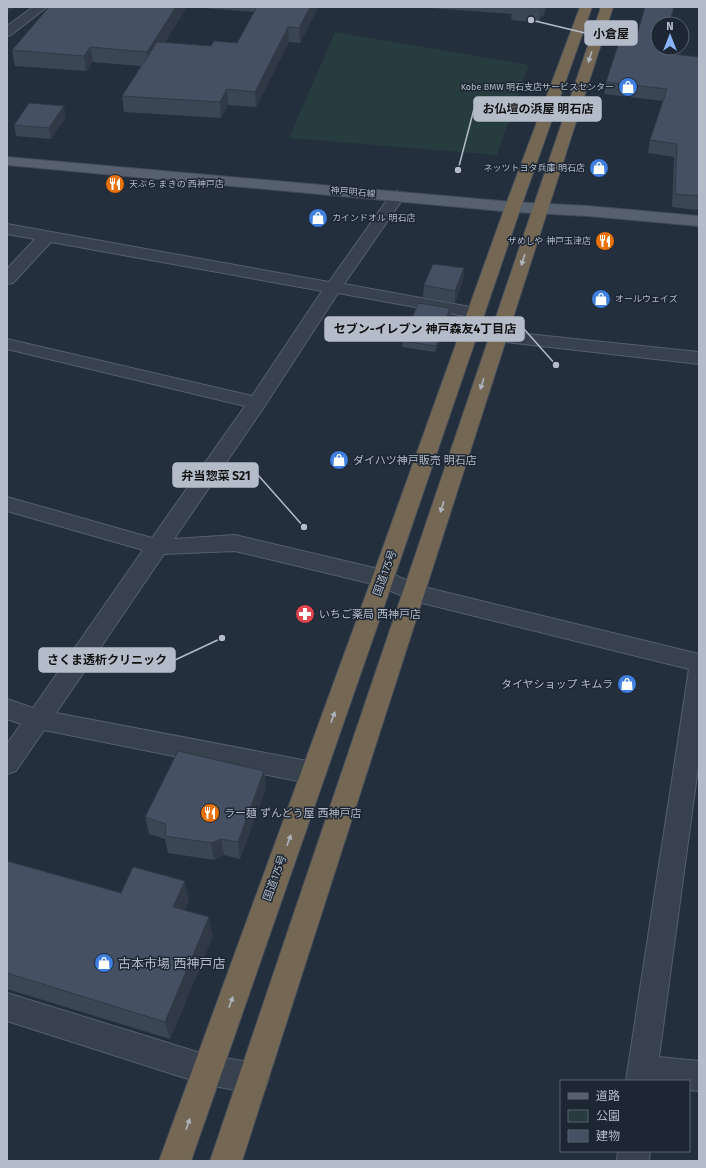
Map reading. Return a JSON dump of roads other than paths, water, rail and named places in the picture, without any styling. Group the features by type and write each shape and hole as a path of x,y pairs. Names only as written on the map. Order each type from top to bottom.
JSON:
{"highway":[{"name":"国道175号","path":"175,1161 383,578 513,207 586,7"},
{"path":"226,1161 607,7"}],"main road":[{"name":"神戸明石線","path":"7,161 513,207 588,211 699,221"}],"street":[{"path":"7,32 42,7"},
{"path":"7,764 257,403 334,286 396,196"},
{"path":"7,229 334,286 473,322 498,336 699,358"},
{"path":"7,279 47,236"},
{"path":"7,344 257,403"},
{"path":"7,504 158,547 235,543 383,578 414,593 699,663"},
{"path":"699,672 642,1076 699,1076"},
{"path":"7,709 38,719 313,774"},
{"path":"7,1007 207,1070 254,1078"}],"place":[{"name":"小倉屋","path":"531,20"},
{"name":"Kobe BMW 明石支店サービスセンター","path":"628,87"},
{"name":"ネッツトヨタ兵庫 明石店","path":"599,168"},
{"name":"お仏壇の浜屋 明石店","path":"458,170"},
{"name":"天ぷら まきの 西神戸店","path":"115,184"},
{"name":"カインドオル 明石店","path":"318,218"},
{"name":"ザめしや 神戸玉津店","path":"605,241"},
{"name":"オールウェイズ","path":"601,299"},
{"name":"セブン-イレブン 神戸森友4丁目店","path":"556,365"},
{"name":"ダイハツ神戸販売 明石店","path":"339,460"},
{"name":"弁当惣菜 S21","path":"304,527"},
{"name":"いちご薬局 西神戸店","path":"305,614"},
{"name":"さくま透析クリニック","path":"222,638"},
{"name":"タイヤショップ キムラ","path":"627,684"},
{"name":"ラー麺 ずんどう屋 西神戸店","path":"210,813"},
{"name":"古本市場 西神戸店","path":"104,963"}]}
